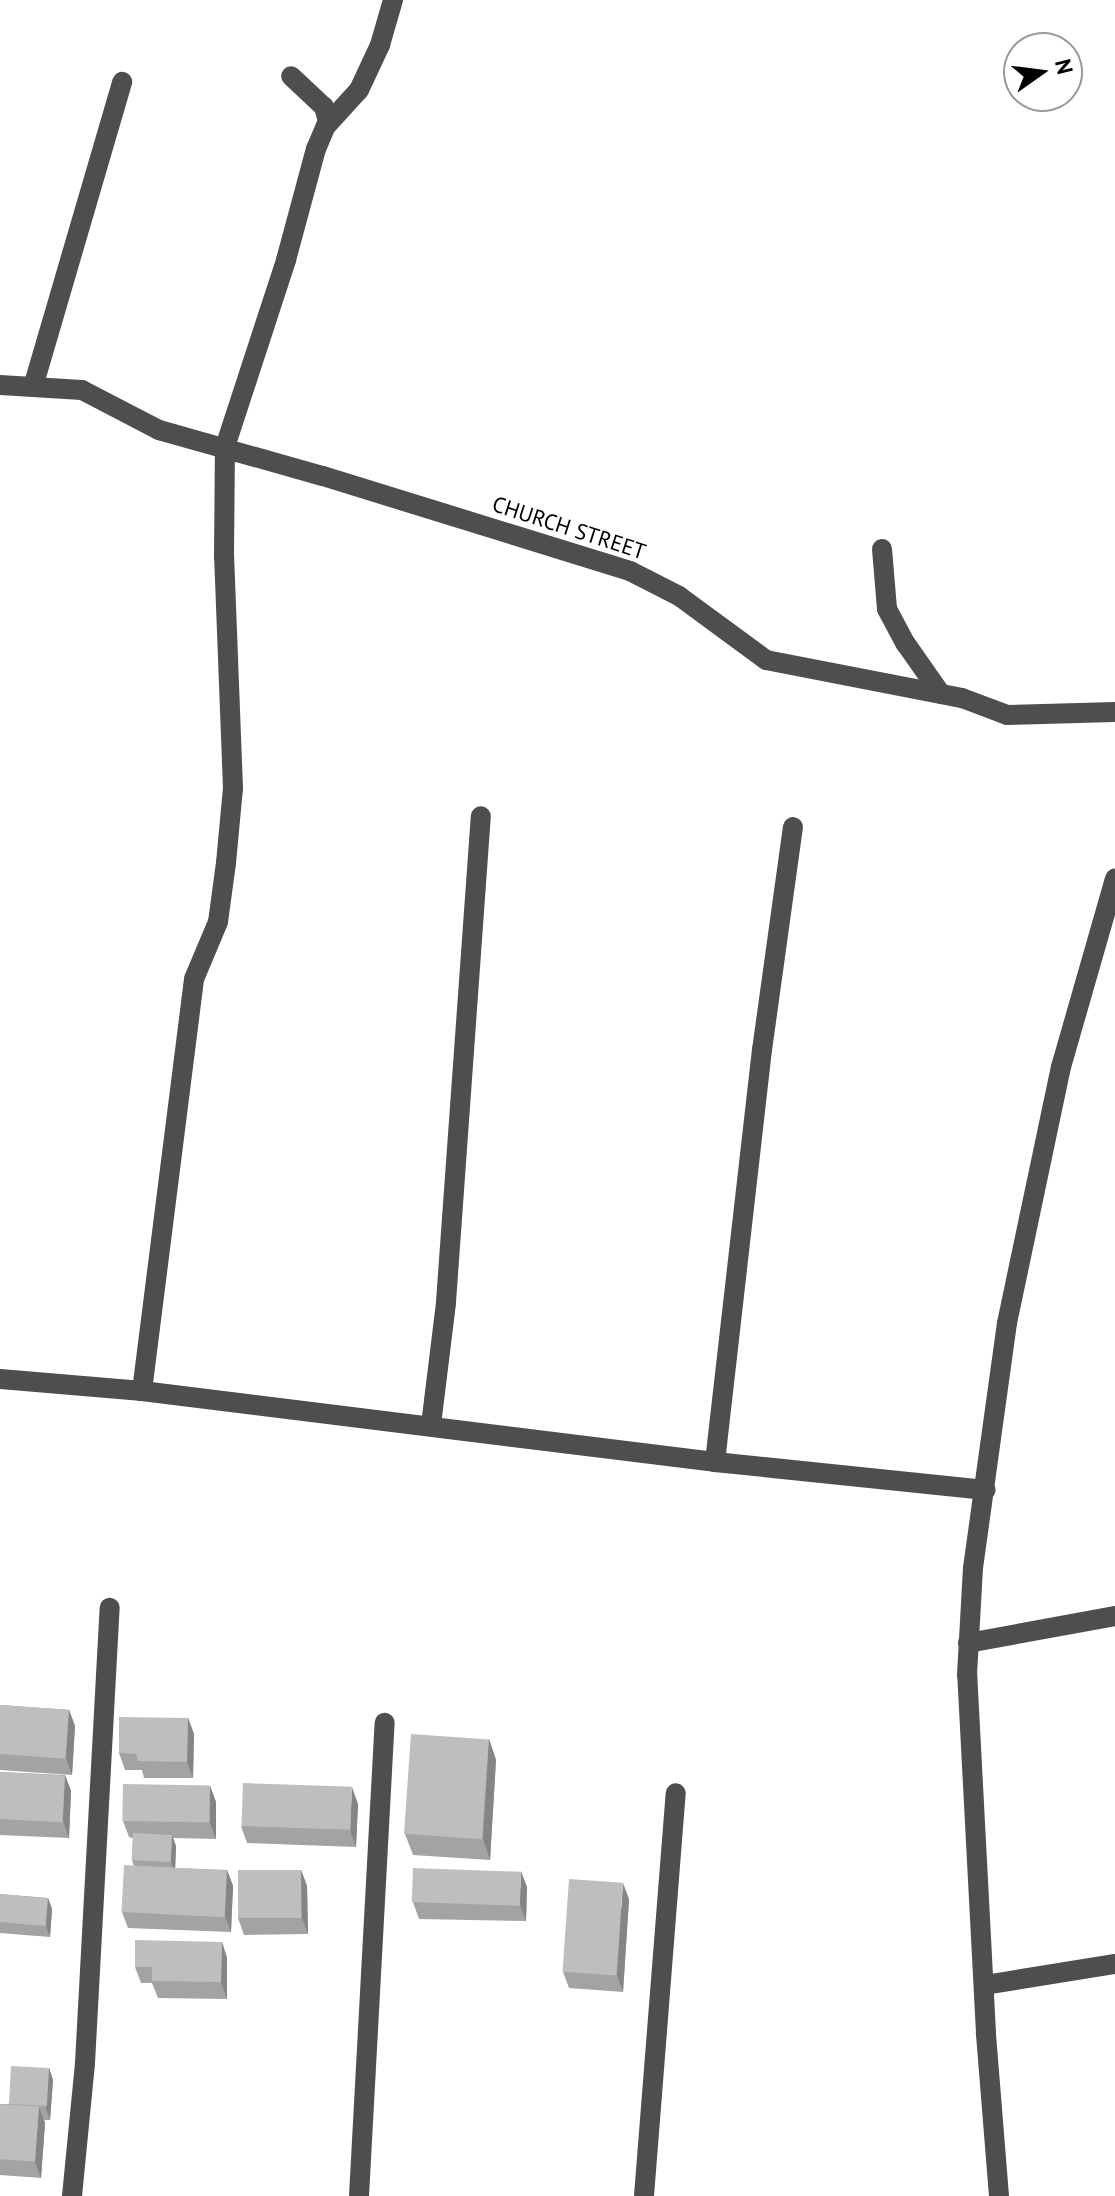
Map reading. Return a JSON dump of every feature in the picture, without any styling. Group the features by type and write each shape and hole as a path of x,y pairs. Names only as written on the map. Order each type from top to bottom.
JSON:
{"street":[{"path":"142,1391 194,979 220,913 233,788 224,557 225,447 286,260 316,149 327,125 359,90 380,45 393,0"},
{"path":"291,76 324,107 328,116 327,125"},
{"path":"33,387 122,82"},
{"name":"CHURCH STREET","path":"0,385 82,390 159,430 225,447 630,571 679,596 766,660 941,694 1007,715 1115,712"},
{"path":"882,549 887,609 941,694"},
{"path":"431,1425 446,1302 481,816"},
{"path":"715,1462 762,1050 793,827"},
{"path":"999,2196 968,1643 973,1568 1015,1282 1061,1067 1115,879"},
{"path":"0,1379 142,1391 715,1462 986,1490"},
{"path":"72,2196 85,2063 110,1608"},
{"path":"968,1643 1115,1616"},
{"path":"359,2196 385,1723"},
{"path":"644,2196 676,1793"},
{"path":"985,1985 1115,1964"}],"building":[{"path":"0,1705 69,1710 65,1759 0,1754"},
{"path":"119,1717 188,1718 187,1762 138,1761 136,1754 119,1753"},
{"path":"411,1734 489,1739 482,1839 404,1834"},
{"path":"0,1772 65,1775 62,1822 0,1819"},
{"path":"243,1783 352,1787 350,1830 241,1826"},
{"path":"123,1784 210,1786 209,1823 122,1821"},
{"path":"133,1833 172,1835 171,1862 132,1860"},
{"path":"124,1865 227,1870 224,1917 122,1912"},
{"path":"413,1868 521,1872 520,1906 412,1902"},
{"path":"238,1870 301,1870 301,1918 238,1918"},
{"path":"569,1879 623,1883 616,1976 563,1972"},
{"path":"0,1894 48,1898 45,1926 0,1922"},
{"path":"135,1940 222,1942 221,1982 152,1981 152,1967 135,1967"},
{"path":"11,2066 49,2068 47,2106 9,2104"},
{"path":"0,2104 39,2107 35,2162 0,2159"}]}
